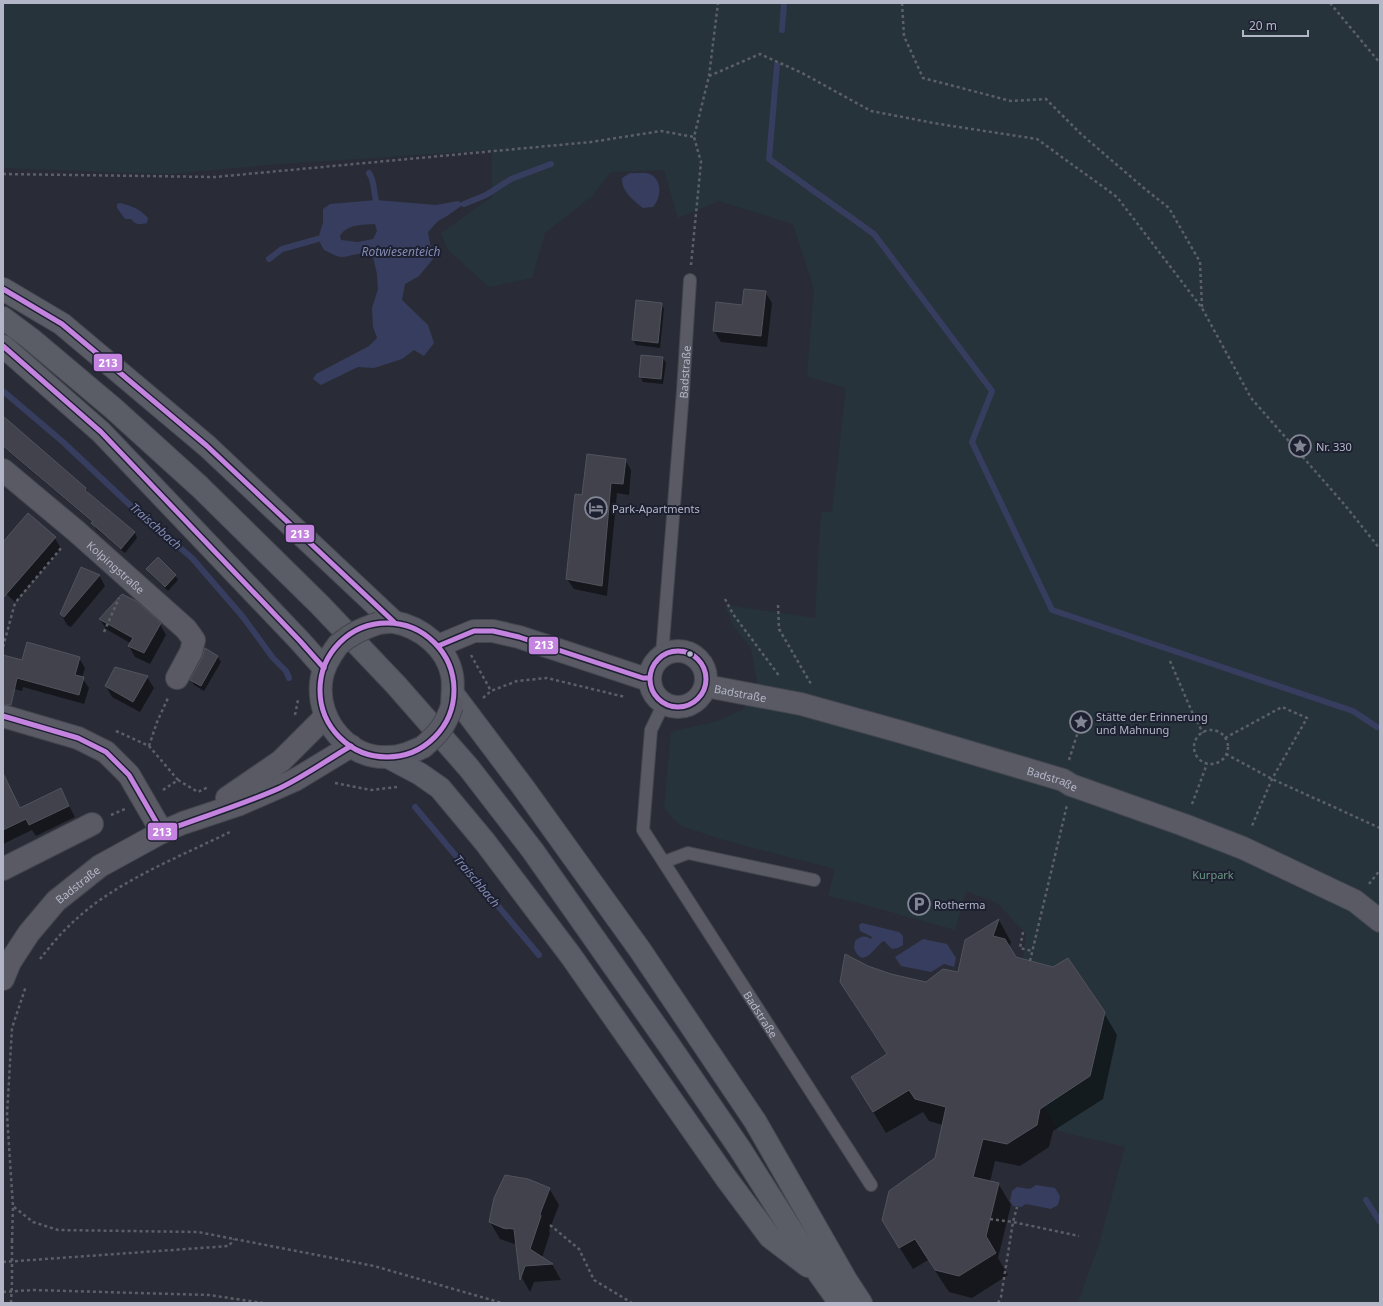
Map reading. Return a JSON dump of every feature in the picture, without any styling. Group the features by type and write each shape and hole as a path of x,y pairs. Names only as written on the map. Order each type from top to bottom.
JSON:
{"main road":[{"path":"3,289 62,324 207,446 386,623"},
{"path":"3,318 31,339 114,409 206,492 326,611 396,685 469,768 533,851 669,1045 740,1149 820,1275 840,1303"},
{"path":"3,346 102,432 324,668"},
{"path":"458,705 523,787 640,950 756,1122 846,1280 861,1303"},
{"path":"388,757 420,774 440,788 485,842 571,956 726,1178 770,1237 820,1275"}],"street":[{"name":"Kolpingstraße","path":"3,470 76,531 186,629 194,640 191,652 177,678"},
{"path":"386,623 415,630 438,646 450,666 458,705 436,736 423,746 407,754 388,757 369,755 350,746 339,737 326,716 321,698 321,683 324,668 338,645 348,636 360,629 386,623"},
{"path":"438,646 474,631 493,632 519,637 646,678 657,699 664,703"},
{"name":"Badstraße","path":"646,678 653,665 662,655 672,651 681,650 691,653 699,658 704,666 707,676 706,686 702,694 697,700 689,705 681,707 672,707 664,703"},
{"name":"Badstraße","path":"706,686 801,704 905,733 1067,783 1243,848 1355,901 1380,921"},
{"path":"3,716 78,738 106,752 129,775 162,832"},
{"name":"Badstraße","path":"183,823 234,795 281,761 326,716"},
{"name":"Badstraße","path":"3,979 10,962 29,932 56,901 100,866 162,832 183,823 240,804 295,780 350,746"},
{"path":"3,869 92,824"}],"lane":[{"name":"Badstraße","path":"662,655 683,391 690,280"},
{"name":"Badstraße","path":"664,703 651,730 643,830 872,1185"},
{"path":"664,862 688,853 814,880"}],"path":[{"path":"690,280 701,162 694,137 709,76 718,3"},
{"path":"902,3 904,36 923,78 1011,101 1046,99 1081,134 1169,208 1200,262 1202,308"},
{"path":"1330,3 1380,63"},
{"path":"709,76 760,54 802,73 871,111 939,124 1037,139 1117,196 1202,308 1251,398 1344,504 1380,548"},
{"path":"3,174 215,177 591,142 661,131 694,137"},
{"path":"3,647 15,603 76,531"},
{"path":"104,632 128,578"},
{"path":"725,599 733,614 749,637 801,704"},
{"path":"778,605 779,629 828,712"},
{"path":"460,636 491,691"},
{"path":"1170,661 1192,712 1203,733"},
{"path":"92,824 145,801 178,780 149,746 157,722 177,678"},
{"path":"458,705 479,701 491,691 516,681 547,678 626,697 646,678"},
{"path":"1225,738 1282,706 1306,718 1272,779 1243,848"},
{"path":"1030,961 1081,722"},
{"path":"1210,730 1216,731 1225,738 1228,743 1226,754 1218,762 1207,764 1198,757 1195,752 1194,746 1196,741 1203,733 1210,730"},
{"path":"1226,754 1272,779 1380,828"},
{"path":"1184,825 1207,764"},
{"path":"330,785 336,782 371,790 401,787 420,774"},
{"path":"39,960 70,924 96,903 135,879 232,831"},
{"path":"1023,932 1020,948 1032,951"},
{"path":"11,1303 13,1207 7,1115 12,1028 26,985"},
{"path":"13,1207 33,1222 58,1230 198,1232 374,1266 502,1303"},
{"path":"998,1303 1001,1297 1013,1222 1017,1207"},
{"path":"990,1219 1013,1222 1079,1236"},
{"path":"550,1225 579,1249 594,1280 632,1303"},
{"path":"3,1262 229,1246 234,1239"},
{"path":"3,1292 34,1290 209,1295 263,1303"}],"green space":[{"name":"Kurpark","path":"3,3 1380,3 1380,1303 1078,1303 1100,1241 1125,1147 1059,1131 1044,1107 1090,1076 1105,1012 1068,958 1049,970 1045,964 1023,959 1026,934 997,903 966,891 955,930 828,896 835,869 724,840 684,827 673,819 664,808 671,732 718,721 742,710 754,695 757,680 751,649 732,624 725,605 815,618 821,511 832,512 846,388 807,376 814,289 793,224 719,201 678,218 664,170 611,172 591,197 545,233 532,278 489,287 448,250 441,233 492,197 492,150 266,165 168,174 3,168"}],"water":[{"path":"630,173 650,174 657,180 659,185 659,194 653,207 643,208 632,199 626,191 622,183 622,178"},
{"name":"Rotwiesenteich","path":"376,200 436,205 458,201 464,204 438,221 428,232 433,259 419,276 405,284 402,300 428,325 434,343 424,356 414,350 402,359 374,368 358,367 321,385 313,379 316,374 369,346 377,338 373,327 372,308 378,289 377,274 373,257 364,254 357,254 340,257 324,250 318,239 323,222 323,209 330,204","holes":["375,224 377,231 373,239 358,242 341,240 340,236 347,229 360,225"]},
{"path":"120,203 142,212 148,218 147,223 138,224 131,219 125,219 117,208 117,204"},
{"path":"862,923 899,932 903,936 903,945 892,949 884,941 869,955 861,957 854,948 855,941 863,937 871,939 872,937 860,931 859,925"},
{"path":"923,939 947,944 956,958 954,967 944,964 931,972 901,966 895,957"},
{"path":"1036,1185 1055,1188 1060,1196 1058,1205 1051,1209 1026,1204 1021,1207 1013,1206 1010,1201 1012,1191 1017,1187 1030,1189"}],"building":[{"path":"744,289 766,291 761,336 713,331 716,302 742,305"},
{"path":"636,300 662,303 658,343 632,340"},
{"path":"641,355 663,357 661,379 639,377"},
{"path":"3,416 86,488 85,490 135,532 121,549 91,523 93,522 3,446"},
{"path":"587,454 626,459 623,484 611,483 602,586 566,579 575,494 582,495"},
{"path":"28,513 56,537 3,598 3,542"},
{"path":"158,557 176,575 165,587 146,569"},
{"path":"81,567 100,575 64,617 60,614"},
{"path":"122,594 136,601 161,623 144,653 128,646 133,638 99,619"},
{"path":"27,642 80,657 75,675 84,677 79,695 17,678 11,705 3,704 3,655 22,660"},
{"path":"205,648 218,656 201,686 190,680 202,658"},
{"path":"115,667 148,676 133,702 105,686"},
{"path":"3,773 20,808 61,788 69,806 29,825 26,819 3,830"},
{"path":"999,919 993,936 1005,939 1016,957 1053,967 1068,958 1105,1012 1090,1076 1040,1109 1037,1125 1007,1144 983,1139 973,1177 999,1183 986,1236 996,1253 959,1276 935,1270 915,1239 899,1248 882,1220 889,1191 935,1158 946,1107 915,1099 909,1090 873,1112 851,1077 887,1054 840,982 845,954 868,966 891,974 926,982 943,969 958,972 965,940"},
{"path":"505,1175 528,1179 550,1188 540,1214 541,1216 530,1249 553,1264 525,1266 520,1280 514,1229 503,1228 489,1222 494,1198"}],"waterway":[{"path":"782,30 784,3"},
{"path":"777,65 769,159 874,234 992,391 972,442 1052,610 1353,711 1377,727"},
{"path":"464,204 486,195 511,179 551,164"},
{"path":"369,173 373,183 376,200"},
{"path":"269,259 282,249 318,239"},
{"name":"Traischbach","path":"3,391 63,442 132,507 192,558 243,617 273,658 286,671 289,678"},
{"name":"Traischbach","path":"415,807 539,955"},
{"path":"1366,1200 1380,1222"}],"transit line":[{"name":"213","path":"3,289 62,324 207,446 394,622"},
{"name":"213","path":"3,346 101,432 324,668"},
{"name":"213","path":"387,623 406,626 418,631 434,643 446,659 451,671 454,690 451,709 446,721 434,737 418,749 406,754 387,757 368,754 356,749 340,737 328,721 323,709 320,690 323,671 328,659 340,643 356,631 368,626 387,623"},
{"name":"213","path":"438,646 474,631 493,631 519,637 643,678 649,678"},
{"name":"213","path":"672,651 684,651 694,655 702,663 706,673 706,679 706,685 702,695 694,703 684,707 672,707 662,703 654,695 650,685 650,673 654,663 662,655 672,651"},
{"name":"213","path":"3,716 78,738 106,752 129,775 162,832 280,788 351,746"}],"place":[{"name":"Nr. 330","path":"1300,446"},
{"name":"Park-Apartments","path":"596,508"},
{"name":"Stätte der Erinnerung und Mahnung","path":"1081,722"},
{"name":"Rotherma","path":"919,904"}]}
